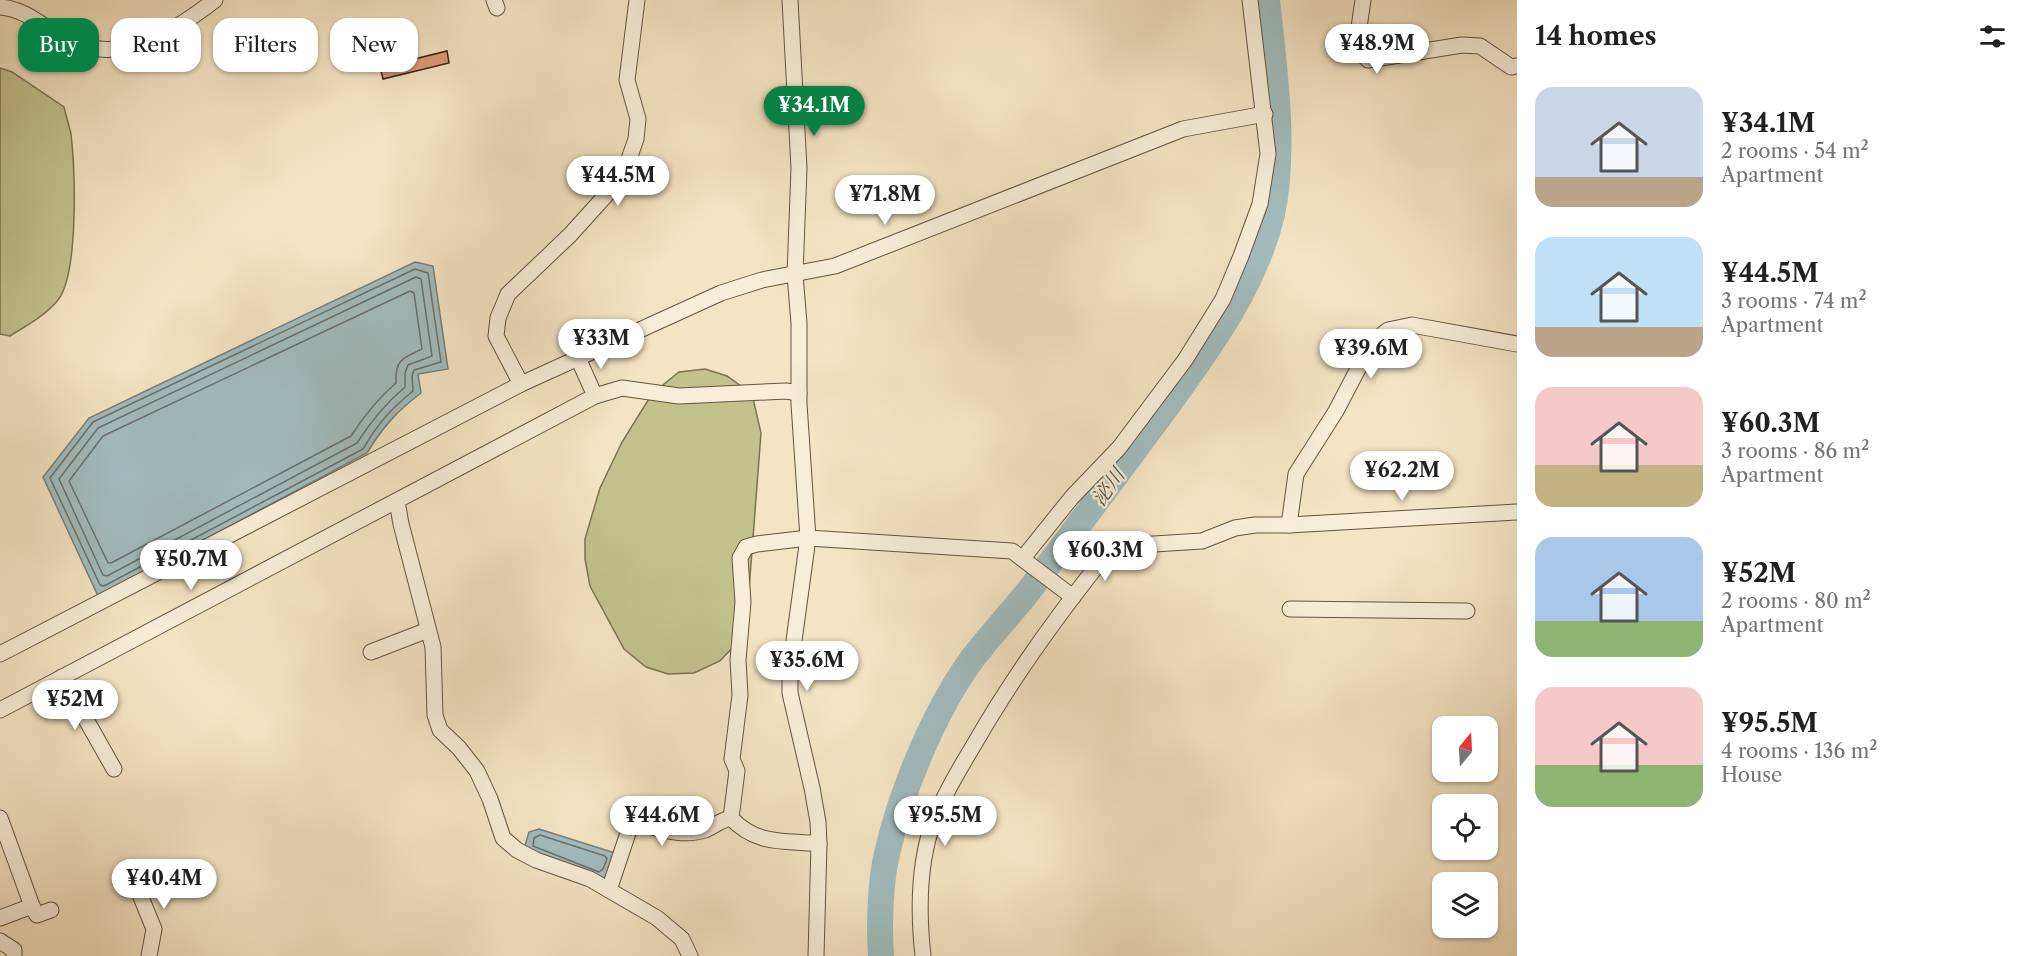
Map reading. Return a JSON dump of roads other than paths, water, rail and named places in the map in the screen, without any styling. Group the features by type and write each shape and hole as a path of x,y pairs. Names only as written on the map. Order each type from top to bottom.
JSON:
{"street":[{"path":"0,7 28,15 74,43 111,50 142,45 197,14 215,0"},
{"path":"521,384 496,336 498,318 508,294 570,235 617,183 629,159 636,139 638,119 627,80 637,0"},
{"path":"790,0 799,168 795,275 799,323 799,393 808,538 790,670 790,693 812,788 819,844 816,956"},
{"path":"1027,561 1072,496 1129,436 1185,360 1222,299 1260,204 1268,154 1250,0"},
{"path":"1363,0 1356,48 1368,60 1462,45 1480,46 1511,67 1517,66"},
{"path":"0,654 521,384 742,285 835,266 1183,129 1265,114"},
{"path":"1288,525 1296,474 1336,411 1371,344 1388,330 1412,325 1517,344"},
{"path":"578,358 595,396"},
{"path":"0,710 595,396 622,388 679,396 786,391 799,393"},
{"path":"398,501 401,524 433,647 435,715 440,730 459,748 477,771 490,799 503,838 517,850 536,860 590,879 657,918 682,939 690,956"},
{"path":"923,956 918,916 923,868 934,822 948,788 1008,686 1047,630 1068,594 1108,552 1122,546 1178,545 1202,541 1235,528 1255,525 1517,512"},
{"path":"731,818 736,771 732,759 740,695 738,660 743,602 740,558 746,547 808,538 1012,551 1068,594"},
{"path":"1290,609 1467,611"},
{"path":"371,652 428,630"},
{"path":"62,677 114,769"},
{"path":"0,818 37,915 51,909"},
{"path":"731,818 753,833 772,842 819,844"},
{"path":"609,890 629,830 640,824 669,832 691,833 731,818"},
{"path":"129,868 154,929 149,956"},
{"path":"0,918 32,906"},
{"path":"0,941 14,950 14,956"}],"water":[{"path":"415,262 433,266 448,369 418,374 421,393 391,420 367,453 98,596 43,477 89,418"},
{"path":"539,829 615,853 609,872 602,881 524,849 529,832"}],"waterway":[{"name":"泌川","path":"881,956 881,891 885,865 900,806 931,729 970,662 1031,588 1188,377 1232,311 1255,264 1272,214 1278,162 1277,107 1267,0"}]}
